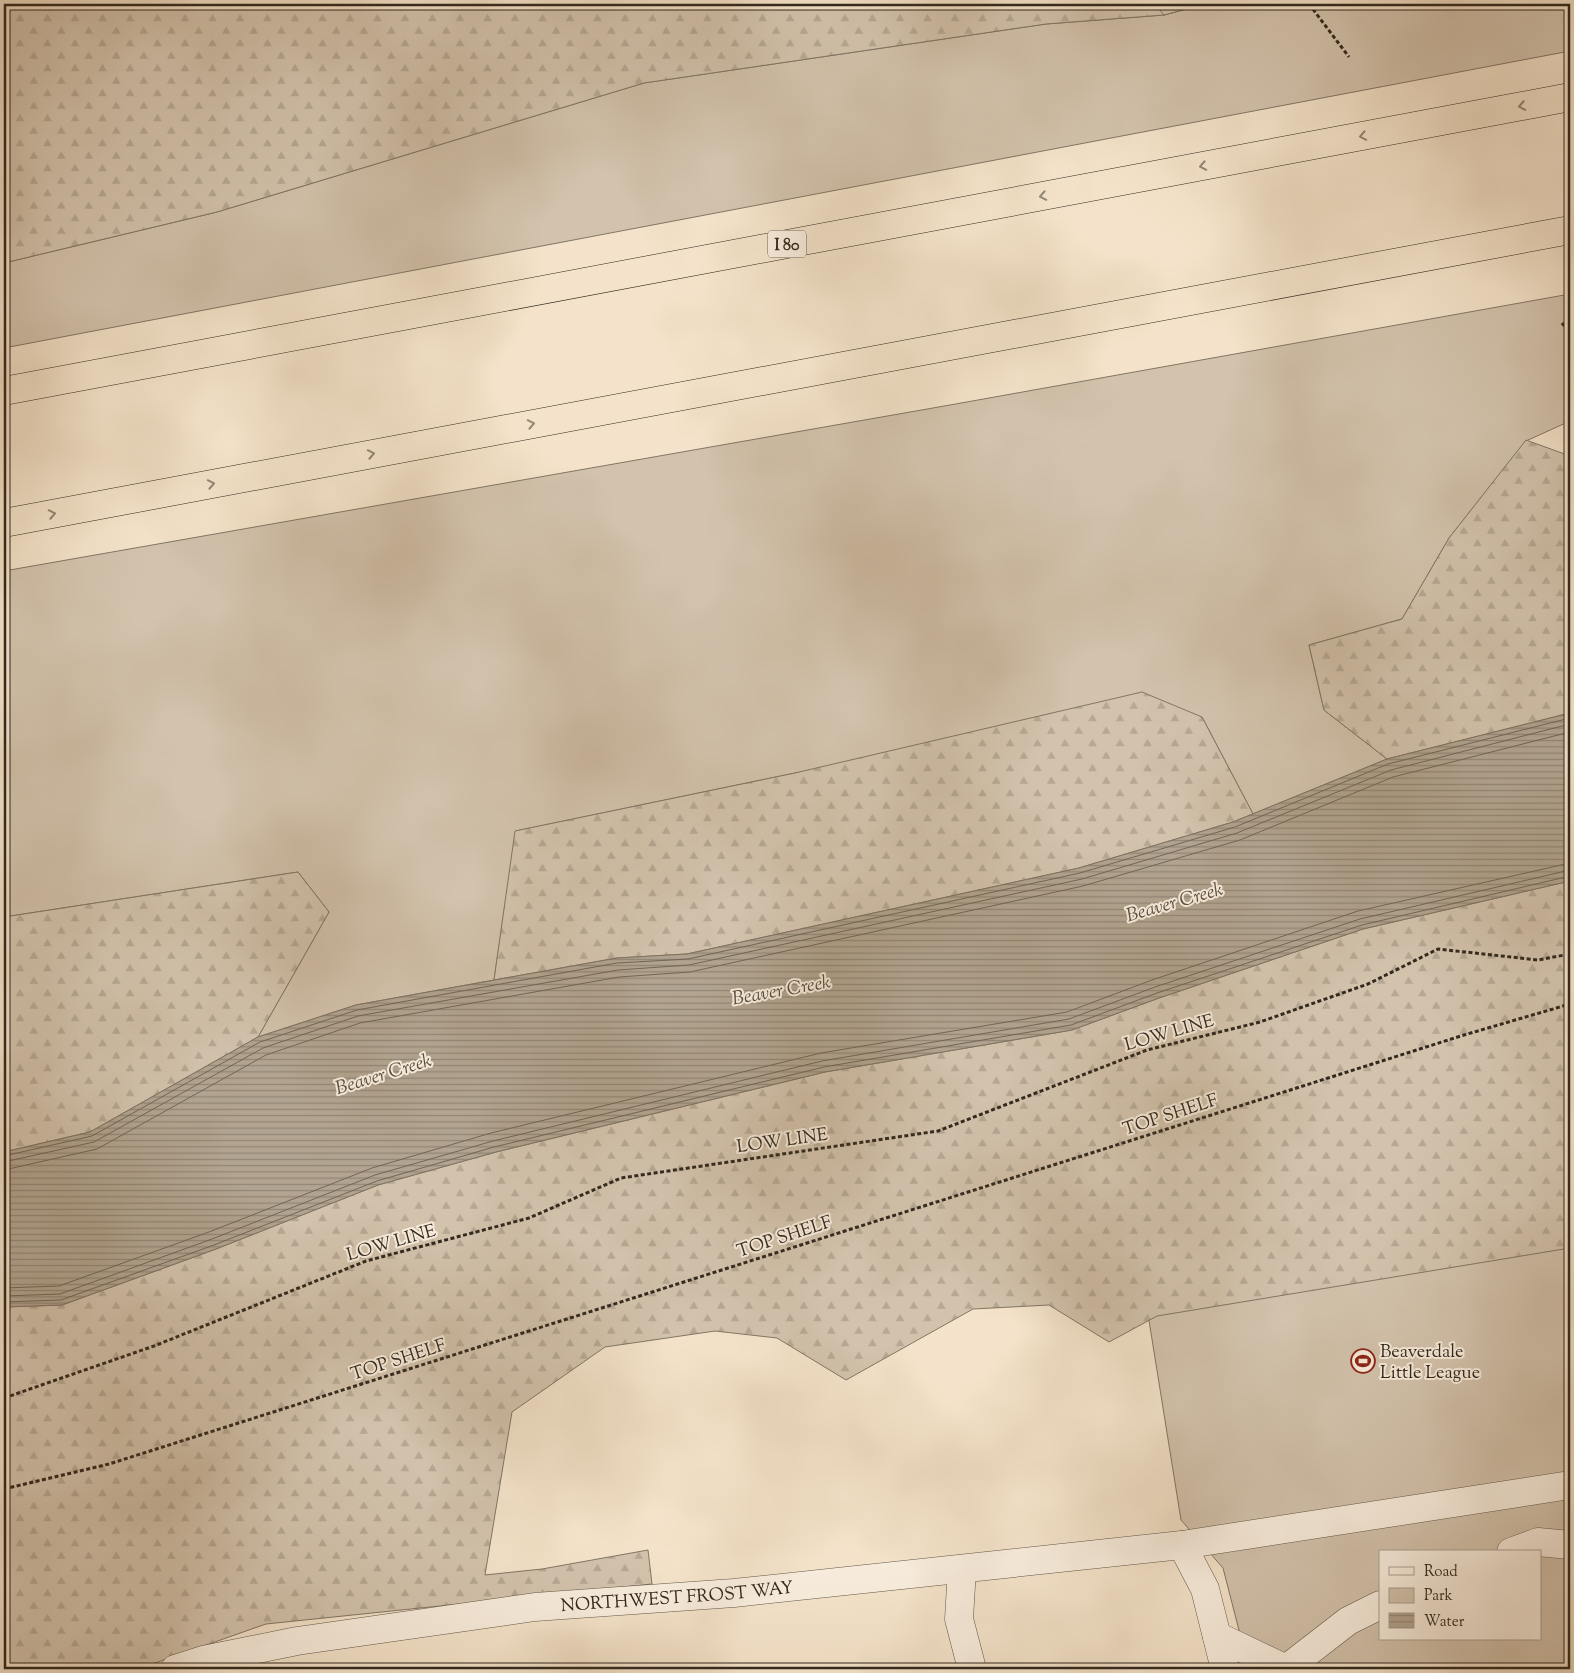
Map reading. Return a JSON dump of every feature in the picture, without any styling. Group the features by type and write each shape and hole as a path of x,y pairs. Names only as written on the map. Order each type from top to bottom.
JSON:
{"highway":[{"name":"I 80","path":"4,391 1570,97"},
{"path":"4,523 1570,230"}],"street":[{"name":"NORTHWEST FROST WAY","path":"175,1669 203,1660 297,1641 535,1607 734,1593 1182,1545 1570,1484"},
{"path":"1516,1550 1538,1542 1570,1545"},
{"path":"1182,1545 1205,1589 1225,1669"},
{"path":"962,1569 959,1619 972,1669"},
{"path":"1217,1636 1286,1669 1348,1621 1379,1606"}],"path":[{"path":"1310,4 1349,57"},
{"path":"1562,323 1570,333"},
{"name":"LOW LINE","path":"4,1398 154,1346 366,1261 529,1218 621,1178 938,1131 1147,1050 1260,1022 1368,984 1438,949 1538,960 1570,954"},
{"name":"TOP SHELF","path":"4,1489 110,1464 1464,1035 1570,1004"}],"green space":[{"path":"4,4 1205,4 1164,15 1046,24 644,83 217,212 4,263"},
{"path":"1155,4 1205,4 1164,15"},
{"path":"1205,4 1570,4 1570,51 4,348 4,263 217,212 644,83 1046,24 1164,15"},
{"path":"1570,294 1570,421 1526,441 1449,538 1402,619 1309,645 1324,710 1387,759 1253,814 1202,717 795,773 516,831 494,980 356,1005 258,1037 329,912 298,872 4,917 4,571"},
{"path":"1526,440 1570,456 1570,713 1387,759 1324,710 1309,645 1402,619 1449,538"},
{"path":"1142,692 1202,717 1253,814 1233,822 1079,868 687,954 617,958 494,980 515,831 795,773"},
{"path":"298,872 329,912 258,1037 90,1132 4,1152 4,917"},
{"path":"1570,881 1570,1248 1157,1316 1109,1342 1049,1305 973,1309 846,1380 777,1338 715,1331 605,1347 512,1412 485,1575 542,1569 648,1550 652,1584 266,1624 138,1669 4,1669 4,1307 62,1305 216,1249 378,1185 496,1152 825,1072 1072,1030 1159,998 1363,929"},
{"name":"Beaverdale Little League","path":"1570,1103 1570,1669 1249,1669 1223,1568 1181,1520 1130,1202"}],"water":[{"name":"Beaver Creek","path":"1570,713 1570,881 1363,929 1159,998 1072,1030 825,1072 496,1152 378,1185 216,1249 62,1305 4,1307 4,1152 90,1132 258,1037 356,1005 617,958 687,954 1079,868 1233,822 1387,759"}],"place":[{"name":"Beaverdale Little League","path":"1363,1361"}]}
